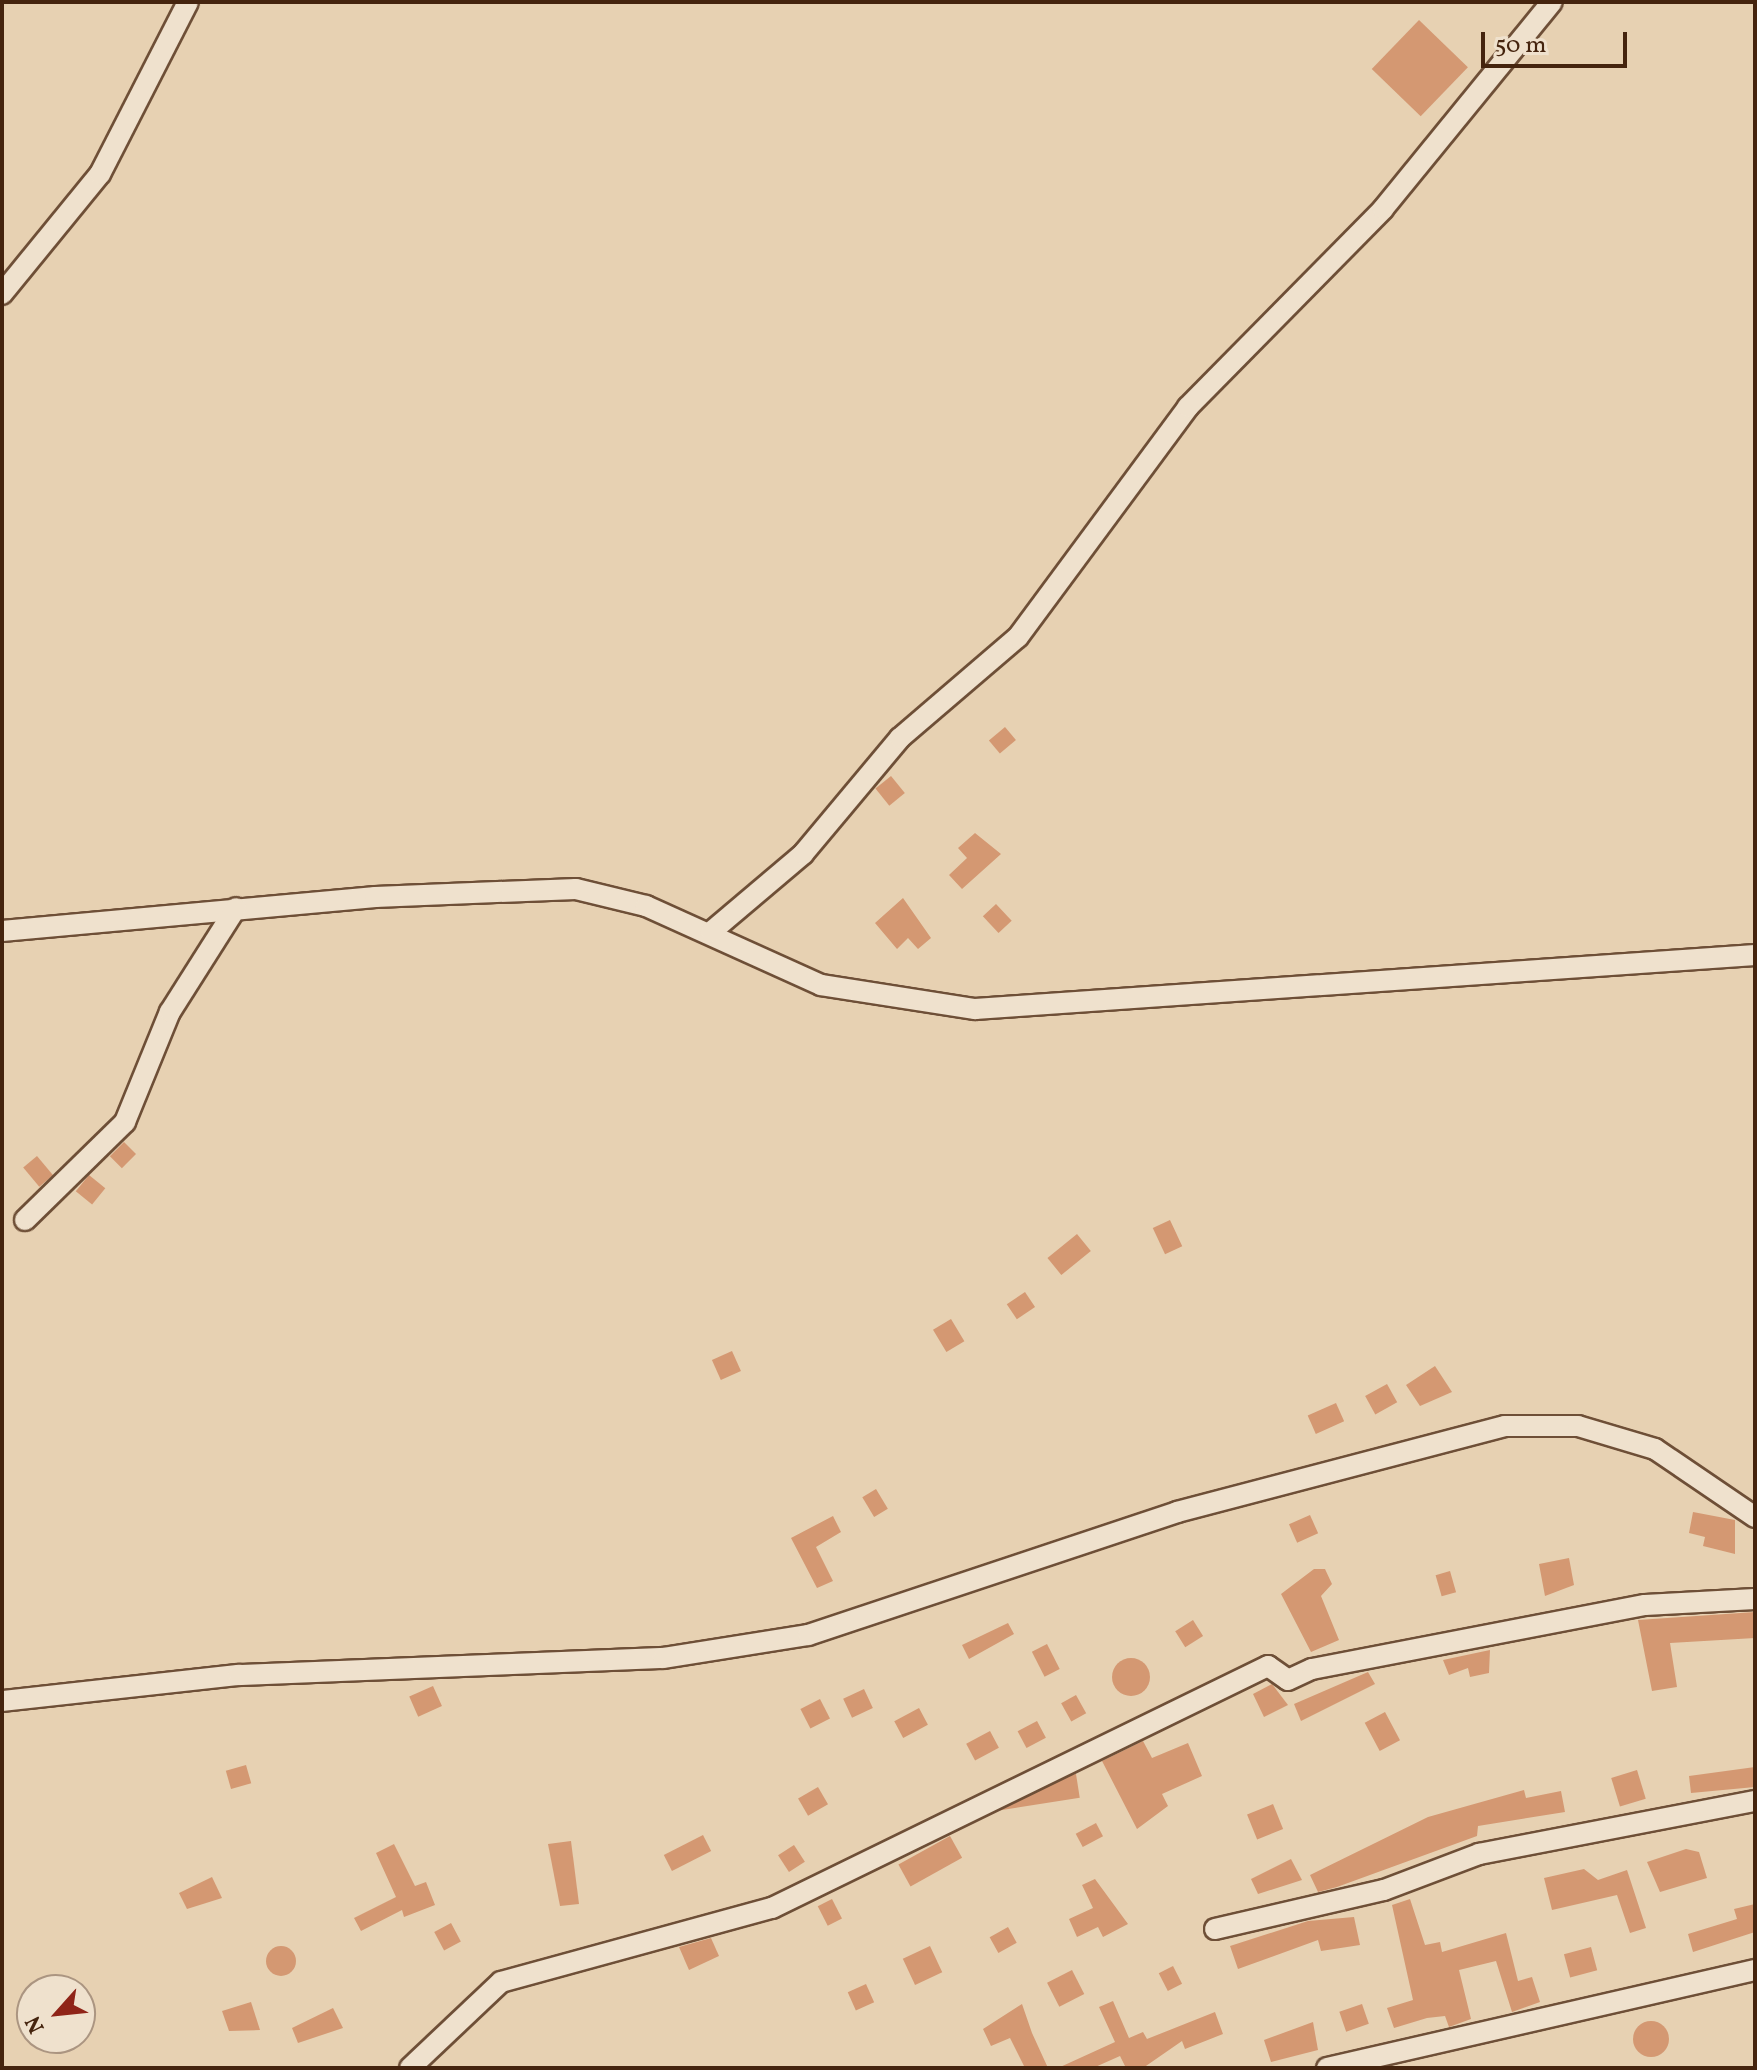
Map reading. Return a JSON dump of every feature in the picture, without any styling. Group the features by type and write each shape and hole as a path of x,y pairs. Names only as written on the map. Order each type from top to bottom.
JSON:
{"street":[{"path":"2,294 36,261 100,174 188,2"},
{"path":"711,932 803,854 900,738 1018,637 1188,407 1383,209 1552,2"},
{"path":"2,931 236,908 576,889 711,932 821,985 975,1009 1755,955"},
{"path":"25,1220 125,1122 170,1012 236,908"},
{"path":"2,1701 239,1675 663,1658 808,1635 1177,1512 1505,1426 1578,1426 1655,1449 1755,1517"},
{"path":"410,2068 501,1982 772,1908 1268,1666 1288,1680 1324,1667 1645,1605 1755,1599"},
{"path":"1215,1929 1384,1890 1479,1854 1755,1801"},
{"path":"1327,2068 1755,1970"}],"building":[{"path":"1419,20 1468,67 1421,116 1372,69"},
{"path":"1005,727 1016,740 1000,754 989,740"},
{"path":"891,776 905,793 889,806 875,789"},
{"path":"975,833 1001,854 962,889 949,875 967,858 958,848"},
{"path":"903,898 931,938 918,949 908,938 897,949 875,923"},
{"path":"996,904 1012,921 999,933 983,916"},
{"path":"124,1142 136,1154 122,1168 110,1156"},
{"path":"37,1156 53,1175 39,1187 23,1168"},
{"path":"89,1175 105,1188 92,1205 76,1191"},
{"path":"1170,1220 1182,1246 1165,1254 1153,1228"},
{"path":"1077,1234 1091,1251 1061,1275 1047,1258"},
{"path":"1025,1292 1035,1307 1017,1319 1007,1304"},
{"path":"951,1319 964,1341 946,1352 933,1330"},
{"path":"732,1351 741,1371 721,1380 712,1360"},
{"path":"1435,1366 1452,1392 1420,1406 1406,1385"},
{"path":"1387,1384 1397,1402 1375,1414 1365,1396"},
{"path":"1336,1403 1344,1421 1316,1434 1308,1416"},
{"path":"876,1489 888,1509 874,1517 862,1497"},
{"path":"1693,1512 1735,1520 1735,1554 1703,1546 1705,1537 1689,1533"},
{"path":"1310,1515 1318,1533 1297,1543 1289,1524"},
{"path":"833,1516 841,1532 816,1547 833,1581 817,1588 791,1538"},
{"path":"1569,1558 1574,1585 1545,1596 1539,1564"},
{"path":"1314,1569 1325,1569 1332,1584 1321,1596 1339,1640 1311,1652 1281,1594"},
{"path":"1450,1571 1456,1592 1442,1596 1436,1575"},
{"path":"1755,1612 1755,1638 1670,1643 1677,1687 1652,1691 1638,1620"},
{"path":"1193,1620 1203,1636 1185,1647 1175,1631"},
{"path":"1008,1623 1014,1634 969,1659 962,1645"},
{"path":"1047,1644 1060,1669 1045,1677 1032,1652"},
{"path":"1490,1650 1489,1673 1470,1677 1468,1668 1449,1675 1443,1660"},
{"path":"1131,1658 1144,1664 1150,1677 1144,1690 1131,1696 1118,1690 1112,1677 1118,1664"},
{"path":"1368,1672 1375,1684 1301,1721 1294,1704"},
{"path":"1272,1684 1288,1705 1264,1717 1253,1694"},
{"path":"433,1686 442,1706 418,1717 409,1697"},
{"path":"864,1689 873,1708 852,1718 843,1699"},
{"path":"1076,1695 1086,1713 1071,1722 1061,1703"},
{"path":"820,1699 830,1719 810,1729 800,1709"},
{"path":"919,1708 928,1725 903,1738 894,1721"},
{"path":"1385,1712 1400,1740 1380,1751 1365,1723"},
{"path":"1037,1721 1046,1738 1026,1748 1018,1731"},
{"path":"990,1731 999,1748 975,1760 966,1744"},
{"path":"1143,1741 1152,1758 1188,1743 1202,1776 1162,1794 1168,1806 1137,1829 1102,1761"},
{"path":"246,1765 251,1783 231,1789 226,1771"},
{"path":"1755,1767 1755,1787 1691,1793 1689,1776"},
{"path":"1637,1770 1646,1799 1620,1807 1611,1778"},
{"path":"1076,1774 1080,1798 996,1811 992,1787"},
{"path":"818,1787 828,1804 808,1816 798,1798"},
{"path":"1524,1790 1526,1798 1561,1791 1565,1812 1478,1826 1477,1836 1318,1892 1310,1875 1428,1817"},
{"path":"1273,1804 1283,1829 1257,1840 1247,1814"},
{"path":"1096,1823 1103,1836 1083,1847 1076,1834"},
{"path":"703,1835 711,1851 672,1871 664,1855"},
{"path":"950,1836 962,1858 911,1886 898,1865"},
{"path":"571,1841 579,1904 560,1906 548,1844"},
{"path":"394,1844 415,1886 426,1882 435,1905 404,1917 402,1910 361,1931 354,1918 396,1897 376,1853"},
{"path":"794,1845 805,1862 789,1872 778,1855"},
{"path":"1686,1849 1699,1852 1707,1878 1660,1892 1647,1862"},
{"path":"1291,1859 1302,1880 1258,1894 1251,1879"},
{"path":"1584,1869 1598,1880 1627,1870 1646,1928 1630,1933 1617,1895 1552,1910 1544,1878"},
{"path":"212,1877 222,1898 187,1909 179,1893"},
{"path":"1095,1879 1128,1924 1103,1937 1098,1927 1077,1937 1069,1919 1093,1908 1082,1885"},
{"path":"832,1899 842,1919 828,1926 818,1906"},
{"path":"1410,1899 1425,1945 1440,1942 1442,1952 1506,1933 1518,1981 1532,1977 1540,2002 1512,2012 1496,1961 1459,1970 1471,2019 1449,2027 1445,2016 1427,2018 1394,2028 1387,2008 1413,2000 1392,1905"},
{"path":"1755,1904 1755,1932 1693,1952 1688,1934 1737,1919 1734,1909"},
{"path":"1354,1917 1360,1945 1321,1951 1318,1940 1238,1969 1230,1946 1308,1921"},
{"path":"451,1923 461,1942 444,1950 434,1932"},
{"path":"1008,1927 1017,1943 998,1953 990,1937"},
{"path":"711,1938 719,1956 689,1970 679,1947"},
{"path":"281,1946 292,1950 296,1961 292,1972 281,1976 270,1972 266,1961 270,1950"},
{"path":"930,1946 942,1972 915,1985 903,1959"},
{"path":"1591,1947 1597,1970 1570,1977 1564,1954"},
{"path":"1173,1966 1182,1984 1168,1991 1159,1973"},
{"path":"1072,1970 1084,1994 1059,2007 1047,1983"},
{"path":"866,1984 874,2002 856,2010 848,1992"},
{"path":"1113,2001 1129,2038 1143,2032 1147,2039 1215,2012 1223,2034 1185,2049 1182,2041 1143,2068 1126,2068 1120,2056 1093,2068 1058,2068 1115,2042 1099,2007"},
{"path":"251,2002 260,2030 229,2031 222,2011"},
{"path":"1022,2004 1048,2068 1025,2068 1010,2038 991,2046 983,2029"},
{"path":"1362,2004 1369,2024 1346,2032 1339,2012"},
{"path":"333,2008 343,2028 298,2043 292,2028"},
{"path":"1651,2021 1664,2026 1669,2039 1664,2052 1651,2057 1638,2052 1633,2039 1638,2026"},
{"path":"1313,2022 1318,2050 1271,2062 1264,2040"}]}
